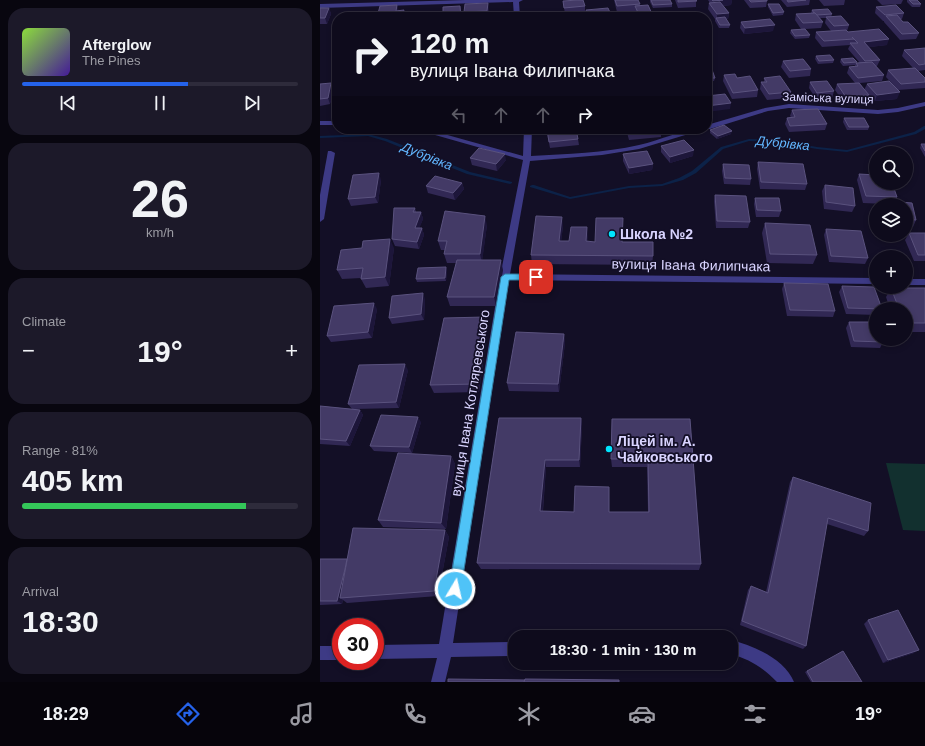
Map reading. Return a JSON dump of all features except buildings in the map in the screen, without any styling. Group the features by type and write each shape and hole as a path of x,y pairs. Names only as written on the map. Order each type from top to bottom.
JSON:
{"street":[{"path":"516,0 517,12"},
{"path":"320,6 520,0"},
{"name":"Заміська вулиця","path":"712,126 767,109 789,106 878,112 898,110 925,104"},
{"path":"320,123 332,123"},
{"path":"436,134 527,159 602,153 640,147 684,134"},
{"name":"вулиця Івана Котляревського","path":"438,682 505,277 527,159 528,134"},
{"path":"320,219 331,153"},
{"name":"вулиця Івана Филипчака","path":"505,277 869,281"},
{"path":"913,282 925,282"},
{"path":"738,648 746,650 776,668 787,682"},
{"path":"384,652 508,650"},
{"path":"320,653 332,652"}],"green space":[{"path":"886,463 925,464 925,531 903,530"}],"waterway":[{"name":"Дубрівка","path":"532,186 570,198 629,187 662,185 681,179 694,172 722,148 749,140 776,141 817,148 847,151 915,133 925,127"},
{"name":"Дубрівка","path":"320,137 368,135 386,140 469,173 510,183"}],"place":[{"name":"Школа №2","path":"612,234"},
{"name":"Ліцей ім. А. Чайковського","path":"609,449"}],"route":[{"path":"455,589 505,277 536,277"}]}
